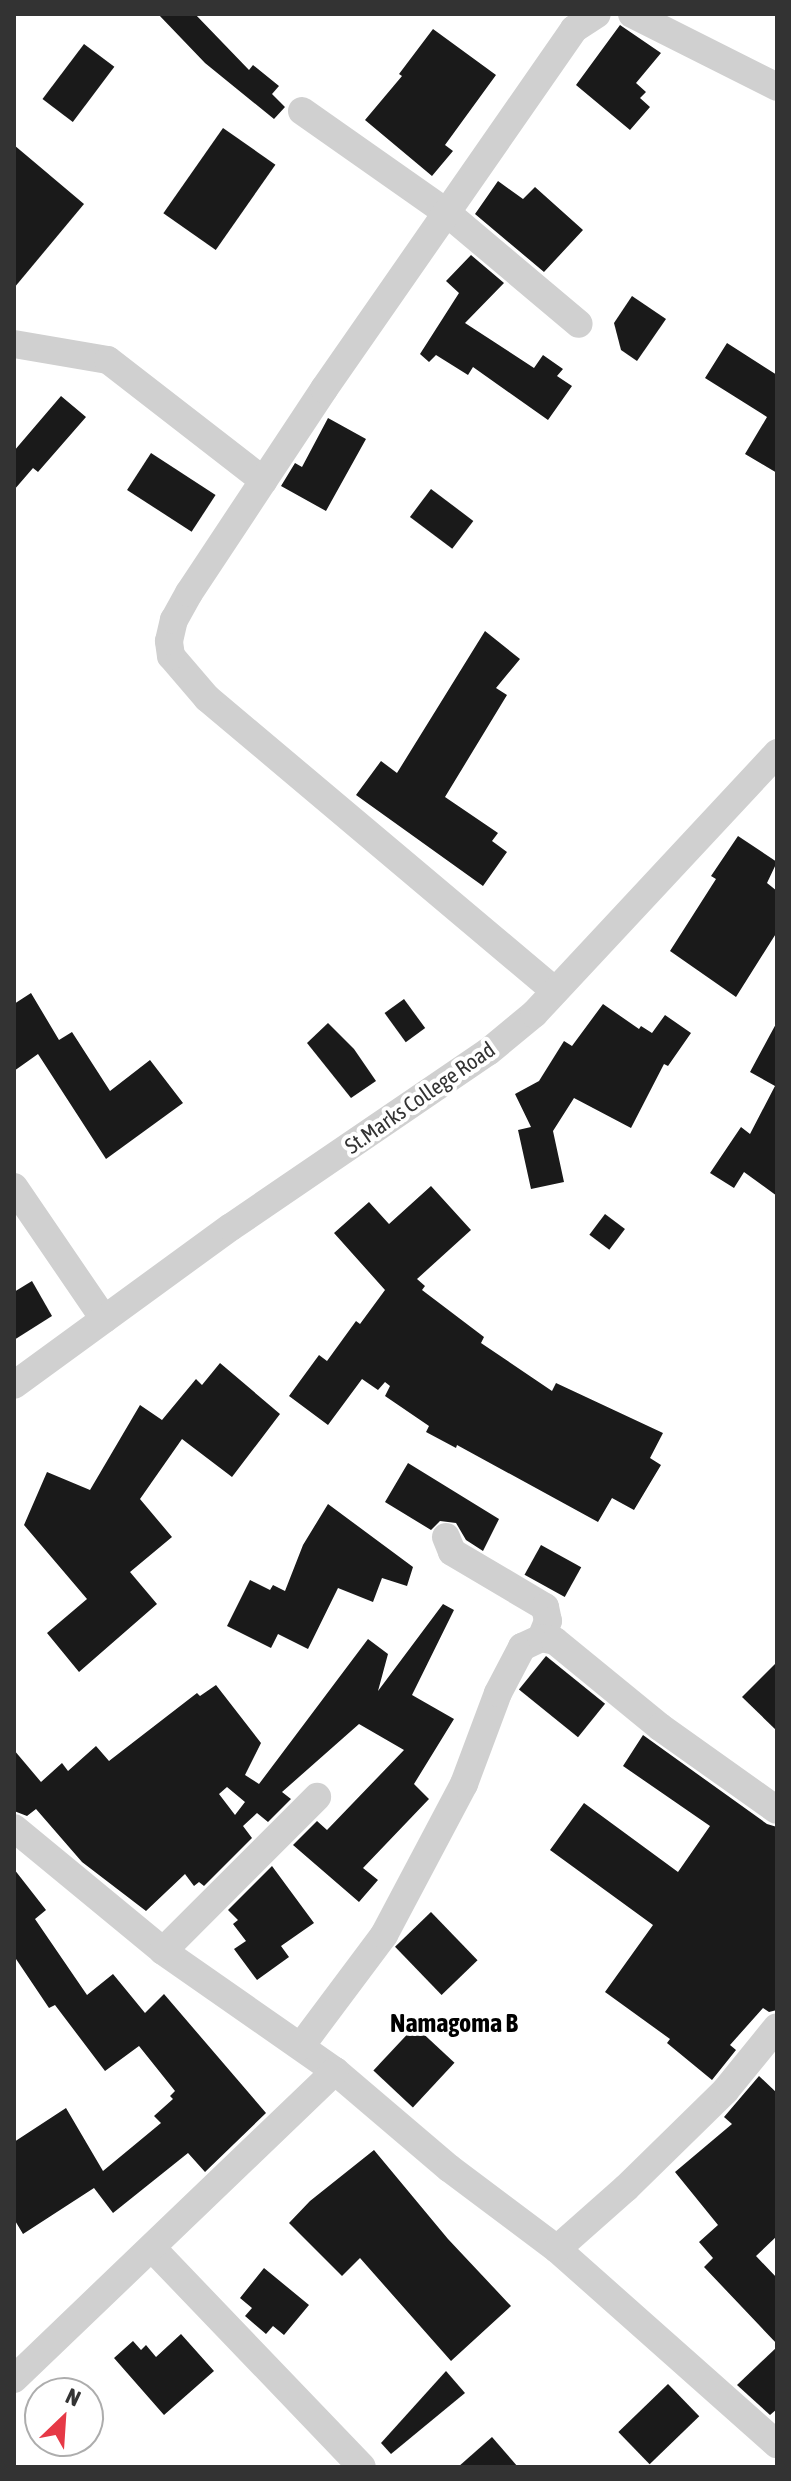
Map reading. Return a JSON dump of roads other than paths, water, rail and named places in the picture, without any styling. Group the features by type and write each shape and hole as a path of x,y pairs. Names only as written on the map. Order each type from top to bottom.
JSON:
{"street":[{"path":"555,991 207,698 171,656 169,641 174,620 264,481 574,29 597,14"},
{"path":"632,14 777,87"},
{"path":"302,111 447,213 579,324"},
{"path":"14,344 108,360 264,481"},
{"name":"St.Marks College Road","path":"14,1385 231,1227 488,1052 555,991 777,753"},
{"path":"14,1187 104,1319"},
{"path":"446,1537 452,1552 545,1607 548,1621 541,1638"},
{"path":"301,2046 384,1935 464,1784 498,1693 522,1647 541,1638 555,1641 660,1727 777,1810"},
{"path":"163,1951 317,1797"},
{"path":"14,1828 163,1951 335,2071 449,2168 557,2249 777,2444"},
{"path":"557,2249 772,2045"},
{"path":"14,2379 335,2071"},
{"path":"152,2248 362,2467"}],"district":[{"name":"Namagoma B","path":"454,2024"}]}
